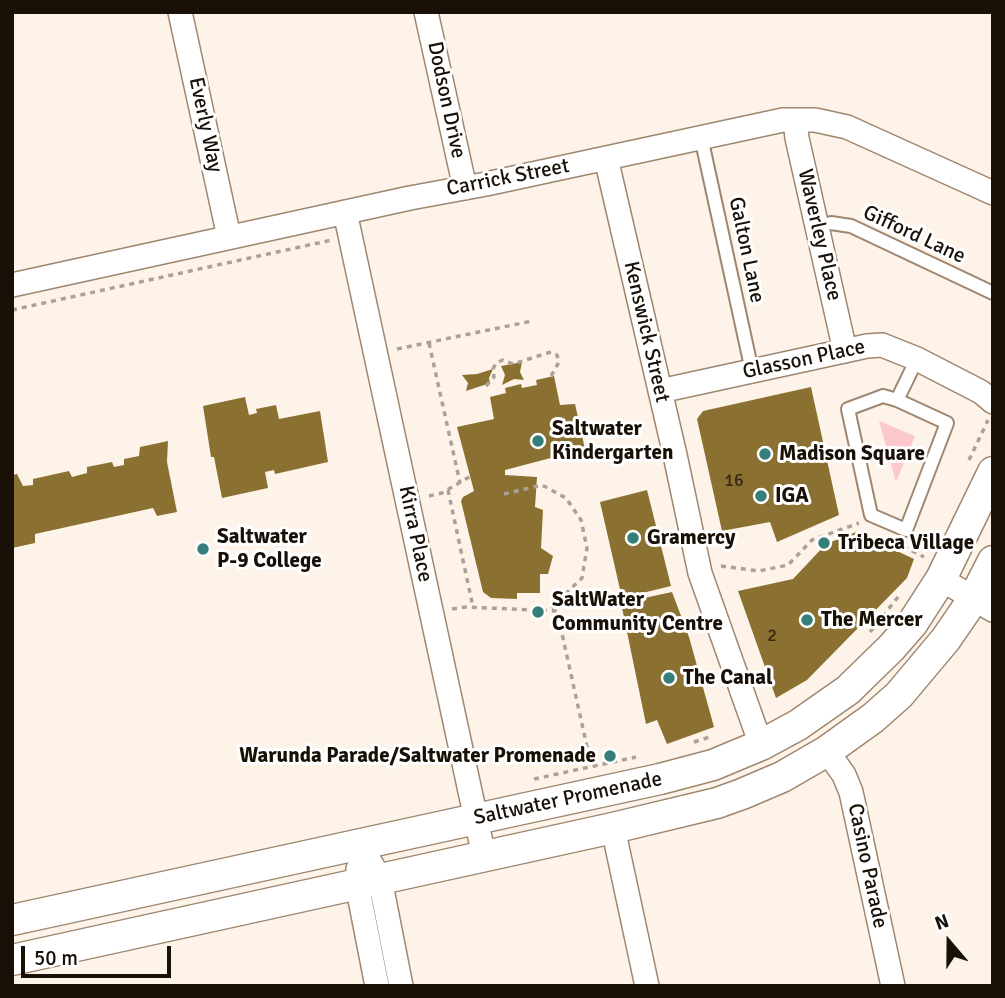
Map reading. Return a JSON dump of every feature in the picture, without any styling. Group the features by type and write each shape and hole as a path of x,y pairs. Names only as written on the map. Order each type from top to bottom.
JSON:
{"street":[{"name":"Everly Way","path":"180,12 229,237"},
{"name":"Dodson Drive","path":"426,12 464,188"},
{"name":"Carrick Street","path":"12,285 229,237 348,223 464,188 765,123 795,120 833,122 847,127 993,193"},
{"name":"Waverley Place","path":"795,120 845,351"},
{"name":"Kenswick Street","path":"606,158 699,573 761,745"},
{"name":"Kirra Place","path":"348,223 484,856"},
{"name":"Glasson Place","path":"660,391 882,345 917,359 989,401"},
{"name":"Saltwater Promenade","path":"12,920 678,775 713,765 761,745 821,710 874,666 912,624 928,568 981,467"},
{"name":"Saltwater Promenade","path":"12,960 613,828 706,806 742,794 782,777 827,751 873,718 899,695 946,639 983,604 993,561"},
{"path":"928,568 983,604"},
{"name":"Casino Parade","path":"827,751 844,775 851,792 893,986"},
{"path":"613,828 648,986"},
{"path":"360,844 401,986"},
{"path":"369,881 377,986"}],"lane":[{"name":"Galton Lane","path":"701,137 752,371"},
{"name":"Gifford Lane","path":"817,226 831,223 851,226 993,293"},
{"path":"897,400 917,359"},
{"path":"883,397 897,400 947,423 906,530 871,515 848,409 883,397"}],"path":[{"path":"12,310 348,223"},
{"path":"396,350 532,321"},
{"path":"429,343 460,483"},
{"path":"486,386 494,377 493,369 496,363 503,360 513,364 551,352 557,355 559,362 550,378"},
{"path":"981,467 989,401"},
{"path":"427,496 448,489 471,476"},
{"path":"504,494 542,485 566,498 581,520 587,548 583,578 549,610"},
{"path":"448,489 473,607"},
{"path":"721,566 759,571 788,565 812,540 859,523 866,526"},
{"path":"901,545 928,568"},
{"path":"867,635 900,594"},
{"path":"452,609 473,607 557,611 591,765"},
{"path":"688,744 716,735"},
{"path":"528,780 645,755"}],"shaded area":[{"path":"879,421 915,436 896,482"}],"building":[{"path":"522,362 520,372 524,380 514,379 502,385 505,375 501,366"},
{"path":"493,369 490,383 466,391 468,383 462,375"},
{"path":"554,376 560,405 575,404 585,449 505,470 505,475 537,477 535,507 543,510 541,548 553,556 548,574 540,574 540,593 517,593 517,599 491,598 483,592 461,501 474,491 457,427 494,419 490,397 506,393 505,388 521,384 522,388 537,385 536,380"},
{"name":"Madison Square","path":"811,387 839,515 777,542 770,522 722,531 697,419 703,411"},
{"path":"245,397 249,415 257,413 256,409 276,405 279,419 320,411 328,462 275,474 274,470 265,472 268,488 222,498 214,457 211,457 203,406"},
{"path":"168,441 167,462 177,512 157,516 153,508 35,534 35,543 12,548 12,475 17,474 23,486 33,485 33,479 69,471 72,477 87,473 87,467 112,462 114,467 124,465 124,459 139,456 140,447"},
{"name":"Gramercy","path":"647,490 671,586 622,598 600,502"},
{"name":"The Mercer","path":"856,532 914,559 907,578 807,680 776,698 738,591 793,579 826,544"},
{"name":"The Canal","path":"672,592 689,637 714,727 667,744 657,720 646,724 621,603"}],"place":[{"name":"Saltwater Kindergarten","path":"538,441"},
{"name":"Madison Square","path":"765,454"},
{"name":"IGA","path":"761,496"},
{"name":"Gramercy","path":"633,538"},
{"name":"Tribeca Village","path":"824,543"},
{"name":"Saltwater P-9 College","path":"203,549"},
{"name":"SaltWater Community Centre","path":"538,612"},
{"name":"The Mercer","path":"807,620"},
{"name":"The Canal","path":"669,678"},
{"name":"Warunda Parade/Saltwater Promenade","path":"610,756"}]}
